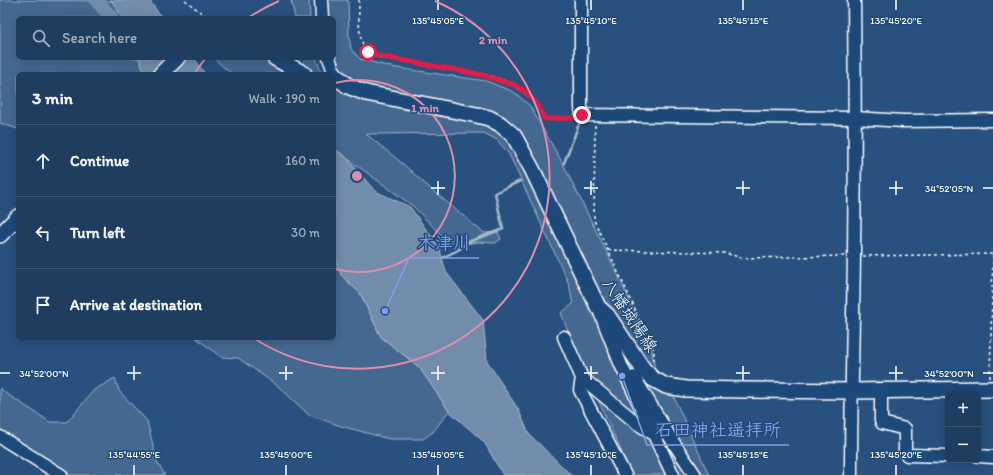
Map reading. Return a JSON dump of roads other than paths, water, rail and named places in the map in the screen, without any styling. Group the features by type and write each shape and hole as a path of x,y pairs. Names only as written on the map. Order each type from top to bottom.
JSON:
{"main road":[{"path":"163,72 175,60"},
{"path":"279,60 300,72"},
{"name":"八幡城陽線","path":"337,80 366,93 489,118 500,124 514,136 533,171 598,307 607,315 643,369 653,379 666,386 686,389 851,391 992,389"},
{"path":"0,235 16,219"}],"street":[{"path":"321,0 322,16"},
{"path":"581,0 580,108 582,115 856,118 903,121 993,120"},
{"path":"851,475 856,118 854,0"},
{"path":"330,60 334,72"},
{"path":"598,307 621,366 673,475"},
{"path":"564,337 582,378 638,424 654,434"},
{"path":"621,366 633,374 673,442 695,475"},
{"path":"582,378 580,390 625,475"},
{"path":"882,390 881,421 882,423 905,429 905,453 907,455 945,456"},
{"path":"0,437 61,475"},
{"path":"981,456 993,457"}],"waterway":[{"path":"96,0 110,16"},
{"path":"564,163 579,121"},
{"path":"442,258 458,250 468,242 503,229 495,193 520,181"}],"place":[{"name":"木津川","path":"385,311"},
{"name":"石田神社遥拝所","path":"622,376"}]}
